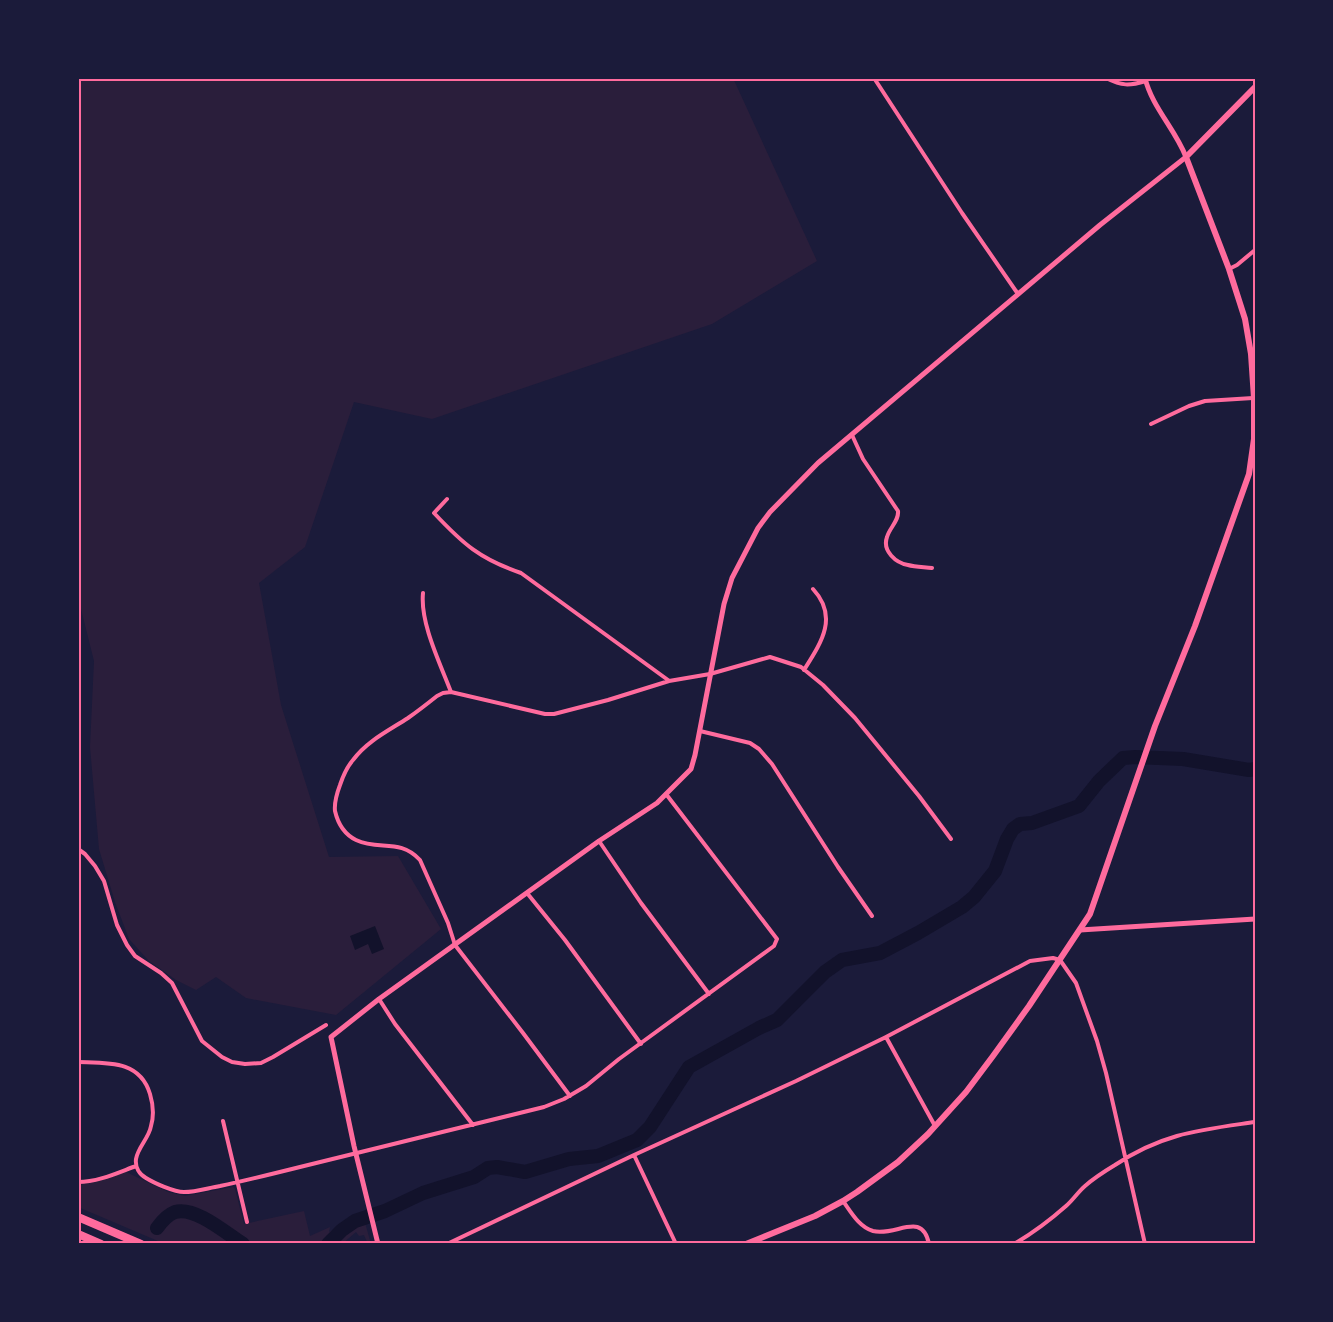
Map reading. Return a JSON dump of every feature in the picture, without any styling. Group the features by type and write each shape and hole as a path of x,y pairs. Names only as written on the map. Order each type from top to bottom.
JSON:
{"highway":[{"path":"78,1217 141,1244"},
{"path":"78,1234 101,1244"}],"main road":[{"path":"746,1244 815,1216 843,1201 898,1162 966,1092 1090,914 1155,726 1195,626 1249,474 1254,439 1253,354 1229,269 1186,157 1255,87"}],"street":[{"path":"874,78 1018,294"},
{"path":"378,1244 331,1037 379,999 599,841 657,803 691,769 724,604 732,578 758,528 770,512 818,463 1100,225 1186,157 1180,142 1154,101 1145,79 1132,85 1120,85 1106,78"},
{"path":"1229,269 1255,250"},
{"path":"1151,424 1205,401 1254,398"},
{"path":"851,435 863,459 898,510 898,516 886,539 890,555 906,565 932,568"},
{"path":"447,499 434,513 475,552 520,573 669,681"},
{"path":"804,670 827,626 822,598 813,589"},
{"path":"423,593 422,606 425,621 451,692"},
{"path":"570,1096 455,945 420,860 402,848 356,840 346,834 337,819 334,806 337,793 352,760 368,744 437,696 451,692 482,698 506,706 554,714 669,681 710,674 770,657 801,668 823,685 855,718 951,839"},
{"path":"699,731 750,743 759,749 772,764 872,916"},
{"path":"78,1062 122,1066 137,1073 146,1082 151,1098 152,1122 148,1136 138,1154 136,1166 139,1172 148,1179 179,1192 238,1182 473,1125 544,1107 570,1096 776,943 776,938 666,794"},
{"path":"599,841 641,903 710,994"},
{"path":"78,849 85,854 104,881 117,925 127,945 135,956 172,982 202,1041 222,1057 245,1064 261,1063 326,1025"},
{"path":"527,893 565,940 641,1044"},
{"path":"1080,930 1255,919"},
{"path":"447,1244 796,1081 886,1037 1029,961 1053,958 1060,960 1076,983 1097,1041 1145,1244"},
{"path":"379,999 395,1024 473,1125"},
{"path":"886,1037 935,1126"},
{"path":"223,1121 247,1222"},
{"path":"1014,1244 1038,1230 1096,1177 1125,1158 1155,1143 1186,1133 1255,1122"},
{"path":"634,1155 676,1244"},
{"path":"78,1182 88,1182 136,1166"},
{"path":"843,1201 855,1218 872,1230 917,1226 923,1228 929,1244"}],"shaded area":[{"path":"78,78 733,78 817,261 712,324 432,419 354,402 305,547 259,583 281,705 329,857 398,856 441,929 336,1015 246,998 216,977 196,990 176,980 149,961 129,939 99,849 90,747 94,661 78,597"},
{"path":"375,926 384,949 372,954 368,944 355,950 350,936"},
{"path":"126,1172 168,1192 185,1196 233,1187 244,1224 304,1211 310,1236 330,1227 329,1232 362,1212 371,1244 368,1244 364,1235 359,1236 356,1232 342,1244 165,1244 78,1207 78,1185 96,1182"}],"waterway":[{"path":"328,1244 355,1221 385,1211 423,1193 474,1177 488,1168 497,1167 525,1172 569,1159 598,1156 637,1140 650,1127 689,1067 777,1020 825,972 842,960 880,953 962,907 974,897 995,871 1013,829 1020,824 1032,823 1079,806 1099,781 1123,758 1183,759 1249,770 1255,769"},
{"path":"157,1228 170,1215 183,1211 201,1217 243,1244"}]}
